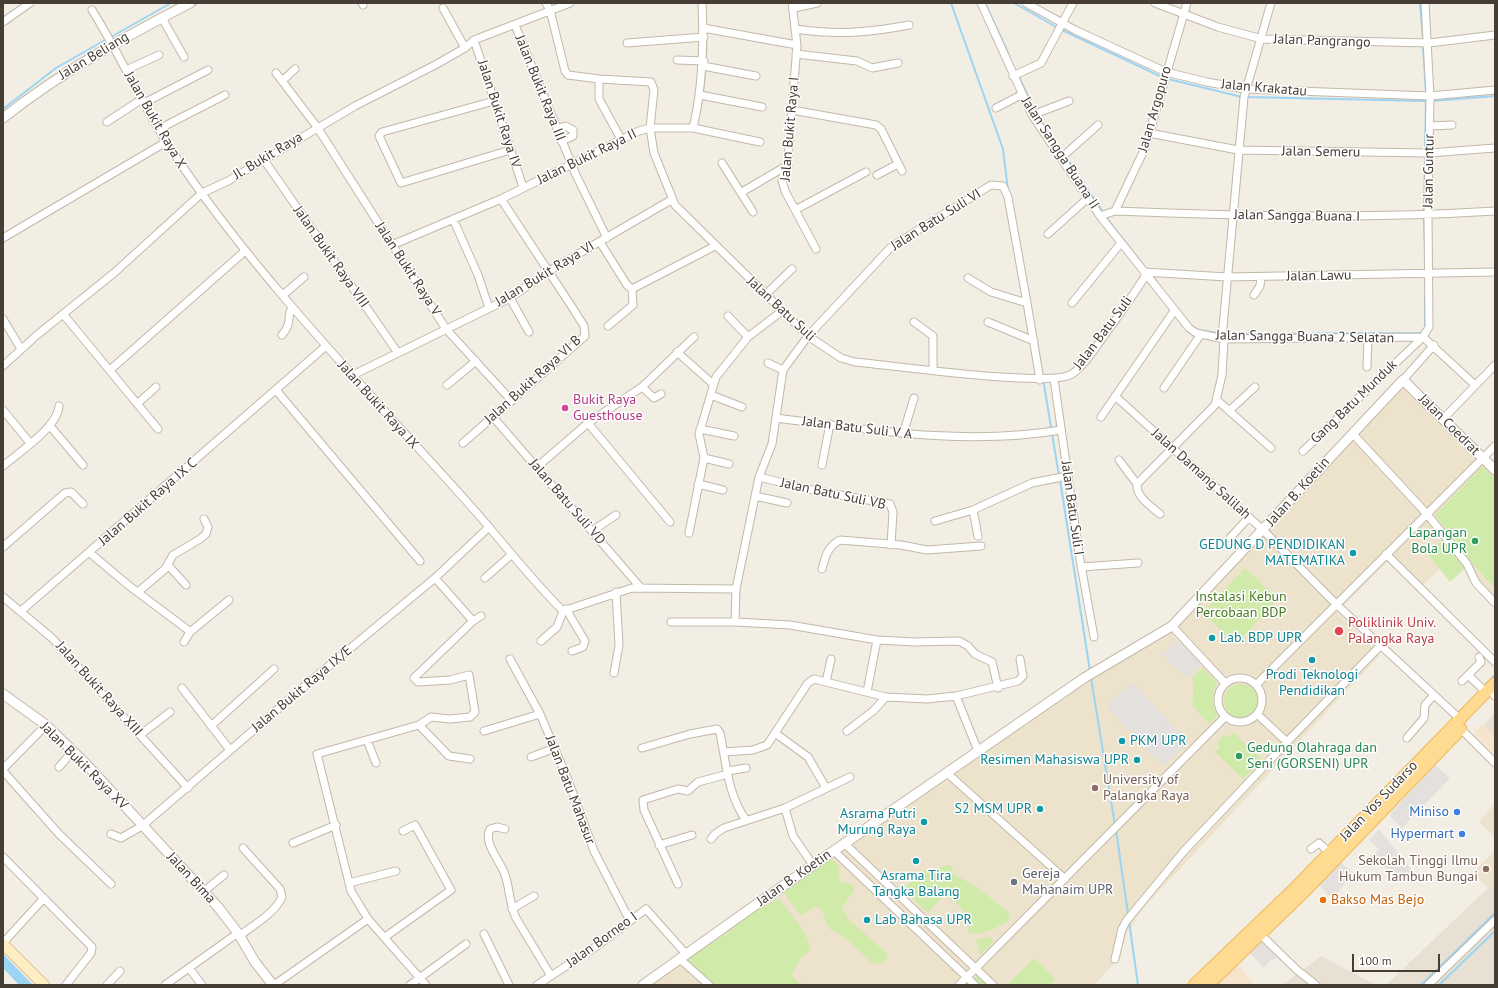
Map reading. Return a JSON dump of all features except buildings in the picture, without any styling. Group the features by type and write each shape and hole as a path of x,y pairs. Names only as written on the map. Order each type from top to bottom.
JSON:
{"main road":[{"name":"Jalan Yos Sudarso","path":"1208,985 1247,942 1314,876 1330,853 1458,720 1493,694 1495,683"},
{"name":"Jalan Yos Sudarso","path":"1194,985 1247,942 1261,934 1458,720"},
{"path":"3,944 44,985"}],"street":[{"path":"3,22 30,3"},
{"name":"Jalan Beliang","path":"3,118 48,85 113,44 190,3"},
{"path":"546,3 550,10 565,71 572,76 599,79 599,99 621,139"},
{"name":"Jl. Bukit Raya","path":"4,362 114,272 202,193 228,181 317,127 465,48 474,40 570,3"},
{"path":"693,128 700,95 703,64 704,36 702,3"},
{"path":"793,6 817,3"},
{"name":"Jalan Sangga Buana II","path":"981,3 1021,95 1032,115 1100,216 1145,273"},
{"name":"Jalan Krakatau","path":"1026,3 1063,24 1166,72 1245,89 1430,96 1495,90"},
{"path":"1013,76 1041,63 1073,3"},
{"name":"Jalan Pangrango","path":"1155,3 1218,28 1262,39 1429,43 1495,35"},
{"name":"Jalan Argopuro","path":"1115,211 1145,148 1187,3"},
{"path":"1138,482 1171,447 1214,407 1217,400 1222,375 1226,277 1245,89 1262,39 1271,3"},
{"name":"Jalan Guntur","path":"1423,337 1429,327 1428,215 1430,96 1429,43 1425,3"},
{"name":"Jalan Bukit Raya I","path":"793,6 797,45 788,165 782,180 785,191 816,248"},
{"path":"442,8 465,48"},
{"name":"Jalan Bukit Raya X","path":"92,10 113,44 166,142 202,193"},
{"path":"162,18 184,57"},
{"name":"Jalan Bukit Raya III","path":"515,25 604,240 627,285 632,289"},
{"path":"795,29 842,34 874,32 908,25"},
{"path":"703,28 797,45"},
{"path":"628,43 704,36"},
{"name":"Jalan Bukit Raya IV","path":"474,40 523,187"},
{"path":"796,54 857,61 872,68 898,63"},
{"path":"126,70 159,55"},
{"path":"677,60 703,64 756,76"},
{"path":"282,81 295,69"},
{"path":"107,122 143,101 208,70"},
{"name":"Jalan Bukit Raya V","path":"276,73 317,127 446,328 512,401"},
{"name":"Jalan Batu Suli","path":"599,79 651,82 654,90 650,128 654,153 671,200 715,246 808,336 847,360 932,370 1041,380 1069,376 1083,363 1145,273"},
{"path":"159,129 225,95"},
{"path":"700,95 762,107"},
{"path":"996,108 1021,95"},
{"path":"494,101 382,132 379,136 401,183 510,150"},
{"path":"1032,115 1054,105 1069,101"},
{"path":"792,110 876,125 881,130 900,168 877,175"},
{"path":"1061,158 1098,125"},
{"path":"1430,126 1452,125"},
{"path":"557,129 565,126 573,130 573,136 562,140"},
{"name":"Jalan Bukit Raya II","path":"392,245 501,200 523,187 621,139 650,128 693,128 760,142"},
{"name":"Jalan Semeru","path":"1149,133 1238,150 1429,153 1495,148"},
{"path":"3,238 166,142"},
{"name":"Jalan Bukit Raya VIII","path":"264,160 398,353"},
{"path":"722,163 742,192 753,212"},
{"path":"742,192 788,165"},
{"path":"796,210 866,172"},
{"name":"Jalan Batu Suli VI","path":"784,370 808,336 891,247 991,185 1003,186 1008,197 1027,304"},
{"name":"Jalan Bukit Raya IX","path":"202,193 245,251 351,376 488,527 537,585 564,610 583,634 585,642 583,646 572,652"},
{"path":"1048,234 1088,198"},
{"path":"501,200 549,271"},
{"name":"Jalan Bukit Raya VI","path":"351,376 446,328 510,298 549,271 671,200"},
{"name":"Jalan Sangga Buana I","path":"1100,216 1115,211 1233,215 1348,216 1428,215 1495,211"},
{"path":"453,219 478,275 489,308"},
{"path":"1072,303 1121,243"},
{"path":"608,326 633,305 632,289 715,246"},
{"path":"110,370 245,251"},
{"path":"766,294 792,269"},
{"name":"Jalan Bukit Raya VI B","path":"463,443 585,336 584,326 549,271"},
{"name":"Jalan Lawu","path":"1145,273 1226,277 1261,277 1495,272"},
{"name":"Jalan Sangga Buana 2 Selatan","path":"1145,273 1174,312 1189,328 1201,334 1223,338 1423,337"},
{"path":"283,295 304,277"},
{"path":"1254,294 1260,286 1261,277"},
{"path":"968,278 992,292 1027,304 1041,380"},
{"path":"510,298 529,332"},
{"path":"282,335 289,326 292,307"},
{"path":"688,533 704,458 699,438 700,429 713,384 719,371 748,337 782,311"},
{"path":"1101,417 1174,312"},
{"path":"63,314 158,429"},
{"path":"728,316 748,337"},
{"path":"3,319 21,349"},
{"path":"914,322 933,336 932,370"},
{"path":"988,322 1034,341"},
{"path":"1164,388 1201,334"},
{"path":"537,467 588,423 642,387 694,337"},
{"path":"1367,367 1368,337"},
{"path":"1423,337 1476,385"},
{"name":"Gang Batu Munduk","path":"1303,451 1423,337"},
{"name":"Jalan Bukit Raya IX C","path":"21,612 326,346"},
{"name":"Jalan B. Koetin","path":"643,985 844,843 1084,678 1172,626 1434,346"},
{"path":"677,352 713,384"},
{"path":"447,385 476,361"},
{"path":"735,622 736,589 759,477 772,444 784,370 768,363"},
{"path":"1443,419 1495,365"},
{"name":"Jalan Batu Suli I","path":"1053,379 1061,476 1081,567 1094,637"},
{"name":"Jalan Coedrat","path":"1403,380 1495,470"},
{"path":"137,404 156,387"},
{"path":"642,387 654,398 661,394"},
{"path":"1229,411 1256,387"},
{"path":"276,390 420,561"},
{"path":"711,395 742,407"},
{"name":"Jalan Damang Salilah","path":"1115,396 1263,530 1336,604 1434,695 1495,763"},
{"path":"903,434 914,398"},
{"path":"1217,400 1271,448"},
{"path":"3,466 50,426 58,412 59,406"},
{"path":"3,410 30,443"},
{"name":"Jalan Batu Suli VD","path":"493,417 641,588"},
{"name":"Jalan Batu Suli V A","path":"776,418 937,437 998,436 1058,431"},
{"path":"588,423 670,522"},
{"path":"822,465 830,424"},
{"path":"50,426 83,465"},
{"path":"700,429 734,436"},
{"path":"1352,433 1427,514 1467,564 1476,583 1495,603"},
{"path":"1256,685 1495,446"},
{"path":"704,458 729,464"},
{"path":"1119,460 1138,482 1138,491 1143,499 1160,514"},
{"path":"935,521 973,510 1032,484 1061,476"},
{"name":"Jalan Batu Suli VB","path":"759,477 812,490 890,504 893,512 891,545"},
{"path":"698,484 723,490"},
{"path":"3,547 65,493 74,493 83,504"},
{"path":"755,496 786,503"},
{"path":"973,510 978,536"},
{"path":"592,531 616,515"},
{"path":"1230,538 1249,517"},
{"path":"138,592 168,564 176,553 206,534 208,527 204,519"},
{"name":"Jalan Bukit Raya IX/E","path":"111,834 117,838 121,838 142,826 435,578 488,527"},
{"path":"822,569 825,557 832,544 840,540 936,550 981,546"},
{"path":"90,553 190,632"},
{"path":"1386,554 1495,662"},
{"path":"485,578 512,555"},
{"path":"1081,567 1138,563"},
{"path":"168,564 186,585"},
{"path":"435,578 472,621"},
{"path":"541,640 557,628 564,610 616,592 632,588 736,589"},
{"path":"614,672 619,645 616,592"},
{"name":"Jalan Bukit Raya XIII","path":"3,598 52,638 188,788"},
{"path":"184,642 190,632 229,600"},
{"path":"426,985 368,920 349,883 336,825 317,754 420,725 431,717 450,719 470,717 475,712 469,675 450,680 418,682 414,678 472,621 481,616"},
{"path":"671,622 735,622 790,625 877,640 915,642 953,641 964,643 975,654 992,662 998,688"},
{"path":"1172,626 1225,683"},
{"path":"867,692 877,640"},
{"path":"1115,959 1122,929 1127,920 1184,851 1380,646"},
{"path":"1462,681 1481,662 1479,657"},
{"name":"Jalan Batu Mahasur","path":"510,659 540,714 555,748 594,851 630,921"},
{"path":"826,682 831,659"},
{"path":"724,752 760,748 769,743 808,683 814,680 886,697 927,699 956,696 998,688 1021,679 1023,676 1020,659"},
{"path":"211,726 274,669"},
{"path":"1468,675 1493,694"},
{"path":"1241,678 1249,680 1256,685 1262,700 1261,707 1257,714 1243,722 1231,721 1224,717 1219,710 1217,702 1220,690 1225,683 1241,678"},
{"path":"182,688 230,750"},
{"name":"Jalan Bukit Raya XV","path":"3,694 46,725 73,751 142,826"},
{"path":"1407,738 1424,718 1425,705 1434,695"},
{"path":"956,696 978,752"},
{"path":"847,730 873,711 886,697"},
{"path":"140,735 170,712"},
{"path":"484,731 540,714"},
{"path":"1257,714 1287,742"},
{"path":"959,985 1119,825 1224,717"},
{"path":"46,725 3,770 59,834 112,884"},
{"path":"420,725 449,756 470,760"},
{"path":"642,748 716,728 720,732 737,806 746,820"},
{"path":"775,733 812,762 826,788"},
{"path":"367,740 376,764"},
{"path":"532,757 555,748"},
{"path":"59,767 73,751"},
{"path":"678,884 644,810 643,800 678,789 688,791 698,782 746,768"},
{"path":"947,773 1065,879"},
{"path":"711,839 720,830 785,808 850,777"},
{"path":"785,808 793,836 813,865"},
{"path":"293,843 336,825"},
{"path":"384,937 451,890 415,825 403,831"},
{"name":"Jalan Bima","path":"142,826 203,892 239,934 255,962 271,984"},
{"path":"505,829 490,829 488,834 492,848 505,875 512,909 551,976"},
{"path":"659,845 692,835"},
{"path":"844,843 993,985"},
{"path":"1311,849 1319,843 1330,853"},
{"path":"165,985 265,916 277,905 282,897 280,888 243,848"},
{"path":"834,850 976,985"},
{"path":"3,857 90,942 92,949 91,953 66,985"},
{"path":"349,883 396,871"},
{"path":"203,892 224,875"},
{"path":"870,885 879,875"},
{"path":"512,909 534,896"},
{"path":"3,944 44,898"},
{"name":"Jalan Borneo I","path":"537,985 597,946 646,908 683,956"},
{"path":"271,984 368,920"},
{"path":"1428,985 1495,920"},
{"path":"484,934 509,985"},
{"path":"1261,934 1297,970 1316,985"},
{"path":"935,945 944,937"},
{"path":"410,985 466,944"},
{"path":"683,956 709,985"},
{"path":"189,968 202,985"},
{"path":"107,985 120,971"}],"shaded area":[{"name":"University of Palangka Raya","path":"1403,384 1495,475 1495,609 1473,585 1468,568 1444,539 1427,553 1440,569 1421,587 1392,557 1337,612 1380,655 1146,905 1127,933 1118,959 1094,985 649,985 1103,670 1166,635 1259,540"},
{"path":"1178,640 1201,665 1187,678 1162,655"},
{"path":"1132,683 1189,742 1163,766 1106,706"},
{"path":"1495,713 1495,753 1475,734"},
{"path":"1482,724 1495,736 1495,760 1472,738"},
{"path":"1435,765 1450,778 1402,828 1389,815"},
{"name":"Sekolah Tinggi Ilmu Hukum Tambun Bungai","path":"1495,803 1495,837 1479,822"},
{"path":"1379,829 1413,872 1401,881 1373,856 1379,849 1369,840"},
{"name":"Sekolah Tinggi Ilmu Hukum Tambun Bungai","path":"1495,851 1495,881 1488,888 1473,872"},
{"path":"1341,863 1353,872 1333,899 1319,885"},
{"path":"1495,881 1495,985 1386,985 1488,888"},
{"path":"1262,942 1277,957 1273,960 1271,959 1264,968 1250,953"},
{"path":"1321,956 1376,985 1282,985"},
{"path":"1238,965 1255,985 1216,985"}],"green space":[{"name":"Lapangan Bola UPR","path":"1482,466 1495,479 1495,588 1475,567 1435,515"},
{"path":"1443,540 1465,568 1450,582 1427,553"},
{"name":"Instalasi Kebun Percobaan BDP","path":"1245,568 1278,599 1235,645 1203,612"},
{"path":"1203,668 1217,683 1213,699 1217,716 1209,724 1192,705 1194,686 1192,678"},
{"path":"1241,684 1253,689 1258,701 1253,713 1241,718 1229,713 1224,701 1229,689"},
{"name":"Gedung Olahraga dan Seni (GORSENI) UPR","path":"1234,733 1262,760 1243,779 1215,752 1220,747 1216,743 1225,734 1229,738"},
{"path":"827,860 832,860 837,864 840,881 852,884 854,886 854,891 842,907 849,920 888,954 886,959 882,962 877,964 872,963 843,936 831,930 826,923 822,910 816,906 803,914 799,914 784,893 784,889"},
{"path":"949,865 952,867 953,874 990,897 1010,914 1010,918 991,930 969,934 968,928 972,923 956,902 944,896 928,913 902,889 925,871"},
{"path":"779,899 801,928 811,948 801,958 795,970 791,973 795,979 803,985 715,985 689,964 687,960 697,951 725,935 752,912"},
{"path":"991,937 993,942 980,955 976,940"},
{"path":"1035,958 1055,979 1049,985 1011,985 1009,983"},
{"path":"978,974 989,985 979,985 973,980"}],"water":[{"path":"3,954 33,985 19,985 3,968"}],"waterway":[{"path":"111,37 171,3"},
{"path":"193,6 198,3"},
{"path":"951,3 1003,149 1008,190"},
{"path":"985,3 1008,53"},
{"path":"1014,3 1058,28"},
{"path":"1420,3 1423,40"},
{"path":"1062,30 1164,78 1242,97"},
{"path":"3,109 56,68 107,39"},
{"path":"1423,45 1426,94"},
{"path":"1018,75 1036,113 1103,212"},
{"path":"1432,101 1495,96"},
{"path":"1246,97 1426,101"},
{"path":"1424,212 1426,98"},
{"path":"1105,216 1148,271"},
{"path":"1424,216 1425,252"},
{"path":"1151,274 1157,282"},
{"path":"1425,294 1425,328"},
{"path":"1198,330 1223,334 1423,332"},
{"path":"1037,342 1059,476"},
{"path":"1060,480 1090,671"},
{"path":"1485,685 1495,675"},
{"path":"1091,678 1115,825"},
{"path":"1116,830 1128,914"},
{"path":"1421,985 1495,913"},
{"path":"1129,921 1138,985"},
{"path":"1439,985 1495,931"}],"place":[{"name":"Bukit Raya Guesthouse","path":"565,408"},
{"name":"Lapangan Bola UPR","path":"1475,541"},
{"name":"GEDUNG D PENDIDIKAN MATEMATIKA","path":"1353,553"},
{"name":"Poliklinik Univ. Palangka Raya","path":"1339,631"},
{"name":"Lab. BDP UPR","path":"1212,638"},
{"name":"Prodi Teknologi Pendidikan","path":"1312,660"},
{"name":"PKM UPR","path":"1122,741"},
{"name":"Gedung Olahraga dan Seni (GORSENI) UPR","path":"1239,756"},
{"name":"Resimen Mahasiswa UPR","path":"1137,760"},
{"name":"University of Palangka Raya","path":"1095,788"},
{"name":"S2 MSM UPR","path":"1040,809"},
{"name":"Miniso","path":"1457,812"},
{"name":"Asrama Putri Murung Raya","path":"924,822"},
{"name":"Hypermart","path":"1462,834"},
{"name":"Asrama Tira Tangka Balang","path":"916,861"},
{"name":"Sekolah Tinggi Ilmu Hukum Tambun Bungai","path":"1486,869"},
{"name":"Gereja Mahanaim UPR","path":"1014,882"},
{"name":"Bakso Mas Bejo","path":"1323,900"},
{"name":"Lab Bahasa UPR","path":"867,920"}]}
